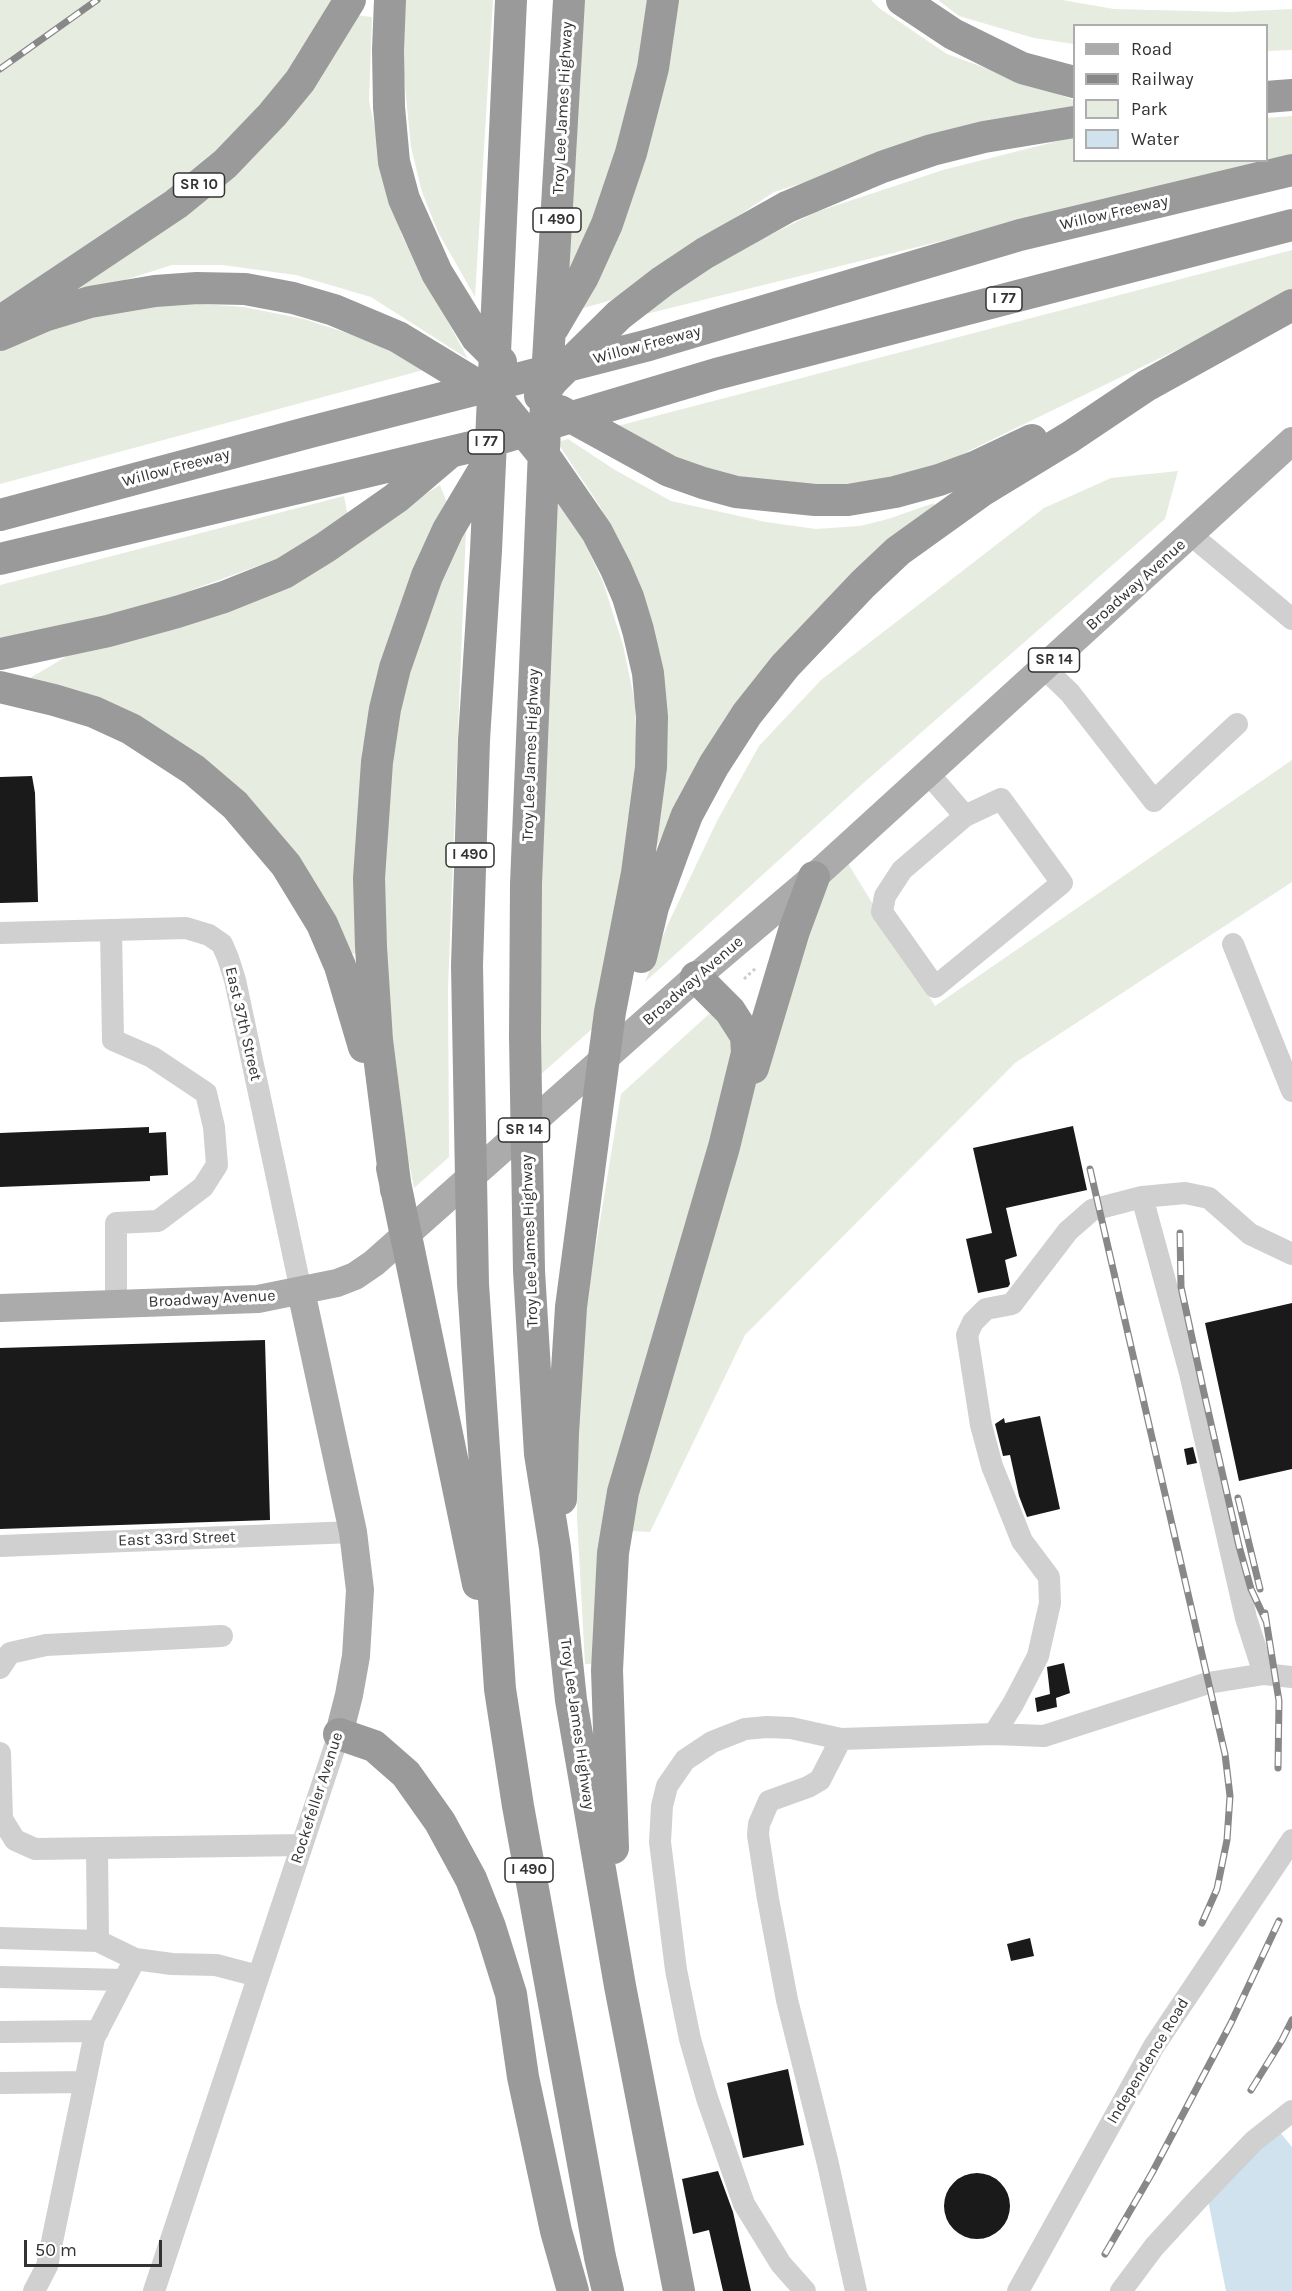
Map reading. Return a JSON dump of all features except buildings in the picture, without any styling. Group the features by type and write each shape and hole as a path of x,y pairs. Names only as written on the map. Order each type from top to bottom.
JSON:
{"highway":[{"name":"SR 10","path":"0,321 168,210 225,164 272,115 300,81 350,0"},
{"path":"390,0 389,106 394,162 404,199 437,273 477,338 529,391 573,420 669,471 703,483 736,492 788,498 848,500 895,492 939,480 977,466 1146,386 1292,304"},
{"name":"I 490","path":"511,0 486,551 474,740 467,966 473,1284 500,1689 518,1806 608,2291"},
{"name":"Troy Lee James Highway","path":"569,0 547,378 526,884 525,1036 529,1271 540,1454 555,1548 571,1700 620,1986 680,2291"},
{"path":"0,654 108,631 224,597 284,573 375,513 421,478 473,432 530,362 548,336 583,277 607,224 631,153 653,68 663,0"},
{"path":"902,0 953,34 1022,68 1073,82"},
{"path":"396,1190 377,1040 370,947 369,878 377,762 385,708 404,638 427,576 448,530 478,477 509,433 554,379 619,315 663,281 705,253 787,207 882,167 984,136 1073,122"},
{"name":"Willow Freeway","path":"0,515 649,345 1020,235 1292,170"},
{"name":"I 77","path":"0,559 475,446 716,374 1292,225"},
{"path":"0,335 44,316 90,302 155,291 197,288 245,289 293,298 334,310 398,337 495,396 548,461 597,532 628,597 648,673 652,727 651,767 637,873 610,1012 571,1307 562,1486 555,1548"},
{"path":"587,1185 653,907 687,815 714,765 747,714 785,666 898,551 983,490 1070,437 1146,386"},
{"path":"0,687 54,699 94,712 131,729 194,770 235,805 286,865 322,924 340,966 358,1023 396,1190 500,1689"},
{"path":"724,1147 758,1054 794,932 814,877"},
{"path":"620,1986 611,1818 607,1670 613,1553 622,1492 724,1147 747,1053 746,1036 730,1011 686,988"},
{"path":"339,1734 374,1746 406,1774 440,1822 471,1879 490,1927 511,1994 523,2078 556,2231 573,2291"}],"main road":[{"name":"Broadway Avenue","path":"0,1308 258,1299 336,1283 355,1276 374,1263 814,877 1292,441"},
{"name":"Rockefeller Avenue","path":"301,1291 353,1532 360,1590 356,1656 339,1734"}],"street":[{"path":"1191,535 1292,619"},
{"path":"1044,668 1070,693 1154,801 1237,724"},
{"path":"928,773 965,816"},
{"path":"1001,799 1062,883 935,987 882,912 885,896 902,870 965,816 1001,799"},
{"name":"East 37th Street","path":"0,933 186,928 209,935 222,944 235,980 301,1291"},
{"path":"111,930 113,1040 152,1057 206,1093 214,1127 216,1165 203,1187 158,1221 116,1223 116,1304"},
{"path":"1233,944 1292,1090"},
{"path":"994,1734 1013,1704 1038,1656 1050,1603 1049,1577 1022,1542 992,1467 981,1425 967,1335 973,1322 986,1309 1012,1304 1068,1231 1092,1210 1142,1197 1185,1193 1209,1198 1250,1234 1292,1254"},
{"path":"1142,1197 1190,1373 1246,1618 1264,1674"},
{"name":"East 33rd Street","path":"0,1546 353,1532"},
{"path":"0,1668 10,1653 46,1645 222,1636"},
{"path":"804,2291 781,2264 744,2204 707,2098 690,2039 676,1970 660,1842 662,1806 667,1786 685,1760 712,1742 745,1729 767,1727 791,1728 841,1739 994,1734 1044,1736 1208,1683 1264,1674 1292,1677"},
{"name":"Rockefeller Avenue","path":"154,2291 339,1734"},
{"path":"841,1739 820,1780 808,1787 769,1801 759,1824 758,1835 787,2000 828,2164 856,2291"},
{"path":"0,1752 2,1819 15,1840 35,1849 302,1845"},
{"name":"Independence Road","path":"1018,2291 1154,2046 1292,1840"},
{"path":"97,1848 98,1941"},
{"path":"0,1938 98,1941 135,1959 172,1964 216,1965 258,1976"},
{"path":"34,2291 47,2266 94,2038 135,1959"},
{"path":"0,1977 124,1980"},
{"path":"0,2032 98,2031"},
{"path":"0,2083 85,2082"},
{"path":"1121,2291 1154,2247 1199,2198 1254,2141 1292,2111"}],"green space":[{"path":"0,0 350,0 272,115 0,322"},
{"path":"406,0 493,0 475,297 438,232 422,192 411,147 402,56"},
{"path":"578,0 650,0 635,87 593,232 560,290"},
{"path":"677,0 871,0 879,8 947,54 1073,100 1073,110 927,144 774,192 612,300 580,309"},
{"path":"938,0 1062,0 1114,9 1231,12 1292,9 1292,50 1268,51 1268,24 1073,24 1073,44 1034,38 959,16"},
{"path":"355,15 372,17 369,101 386,180 402,236 468,359 371,297 296,275 222,265 172,265 112,284 66,292 108,263"},
{"path":"1292,116 1292,154 1268,160 1268,118"},
{"path":"1073,137 1073,162 1261,162 638,316 732,254 816,212 943,170"},
{"path":"1292,250 1292,294 911,479 849,490 709,478 606,429"},
{"path":"184,303 244,307 304,319 383,345 427,369 0,484 0,350 45,327 114,311"},
{"path":"568,439 615,470 671,501 766,522 816,529 860,526 934,503 935,510 691,780 654,851 648,615 626,554 599,505 557,442"},
{"path":"1178,471 1165,519 859,787 645,982 668,924 717,821 759,746 821,680 1044,508 1111,478"},
{"path":"440,485 447,503 391,636 362,751 358,954 345,953 225,781 158,728 88,698 30,678 69,655 409,504"},
{"path":"550,487 582,537 603,582 623,645 635,703 636,745 633,804 627,848 593,1028 530,1084"},
{"path":"344,496 348,517 318,544 142,608 0,642 0,585"},
{"path":"466,529 448,988 449,1157 414,1188 388,1036 380,877 391,746 409,664 429,603"},
{"path":"1292,760 1292,882 1015,1063 745,1335 650,1532 617,1530 724,1147 841,852 935,1006"},
{"path":"709,1014 722,1017 738,1040 592,1664 585,1664 577,1517 578,1427 584,1318 621,1094"}],"water":[{"path":"1278,2130 1292,2147 1292,2291 1226,2291 1208,2200"}],"railway":[{"path":"0,69 97,0"},
{"path":"1090,1169 1225,1754 1230,1796 1227,1840 1217,1889 1202,1923"},
{"path":"1180,1233 1181,1287 1204,1393 1239,1546 1251,1589 1266,1621"},
{"path":"1238,1498 1260,1589"},
{"path":"1265,1613 1279,1701 1278,1768"},
{"path":"1105,2254 1152,2173 1231,2023 1279,1921"},
{"path":"1251,2090 1292,2020"}]}
